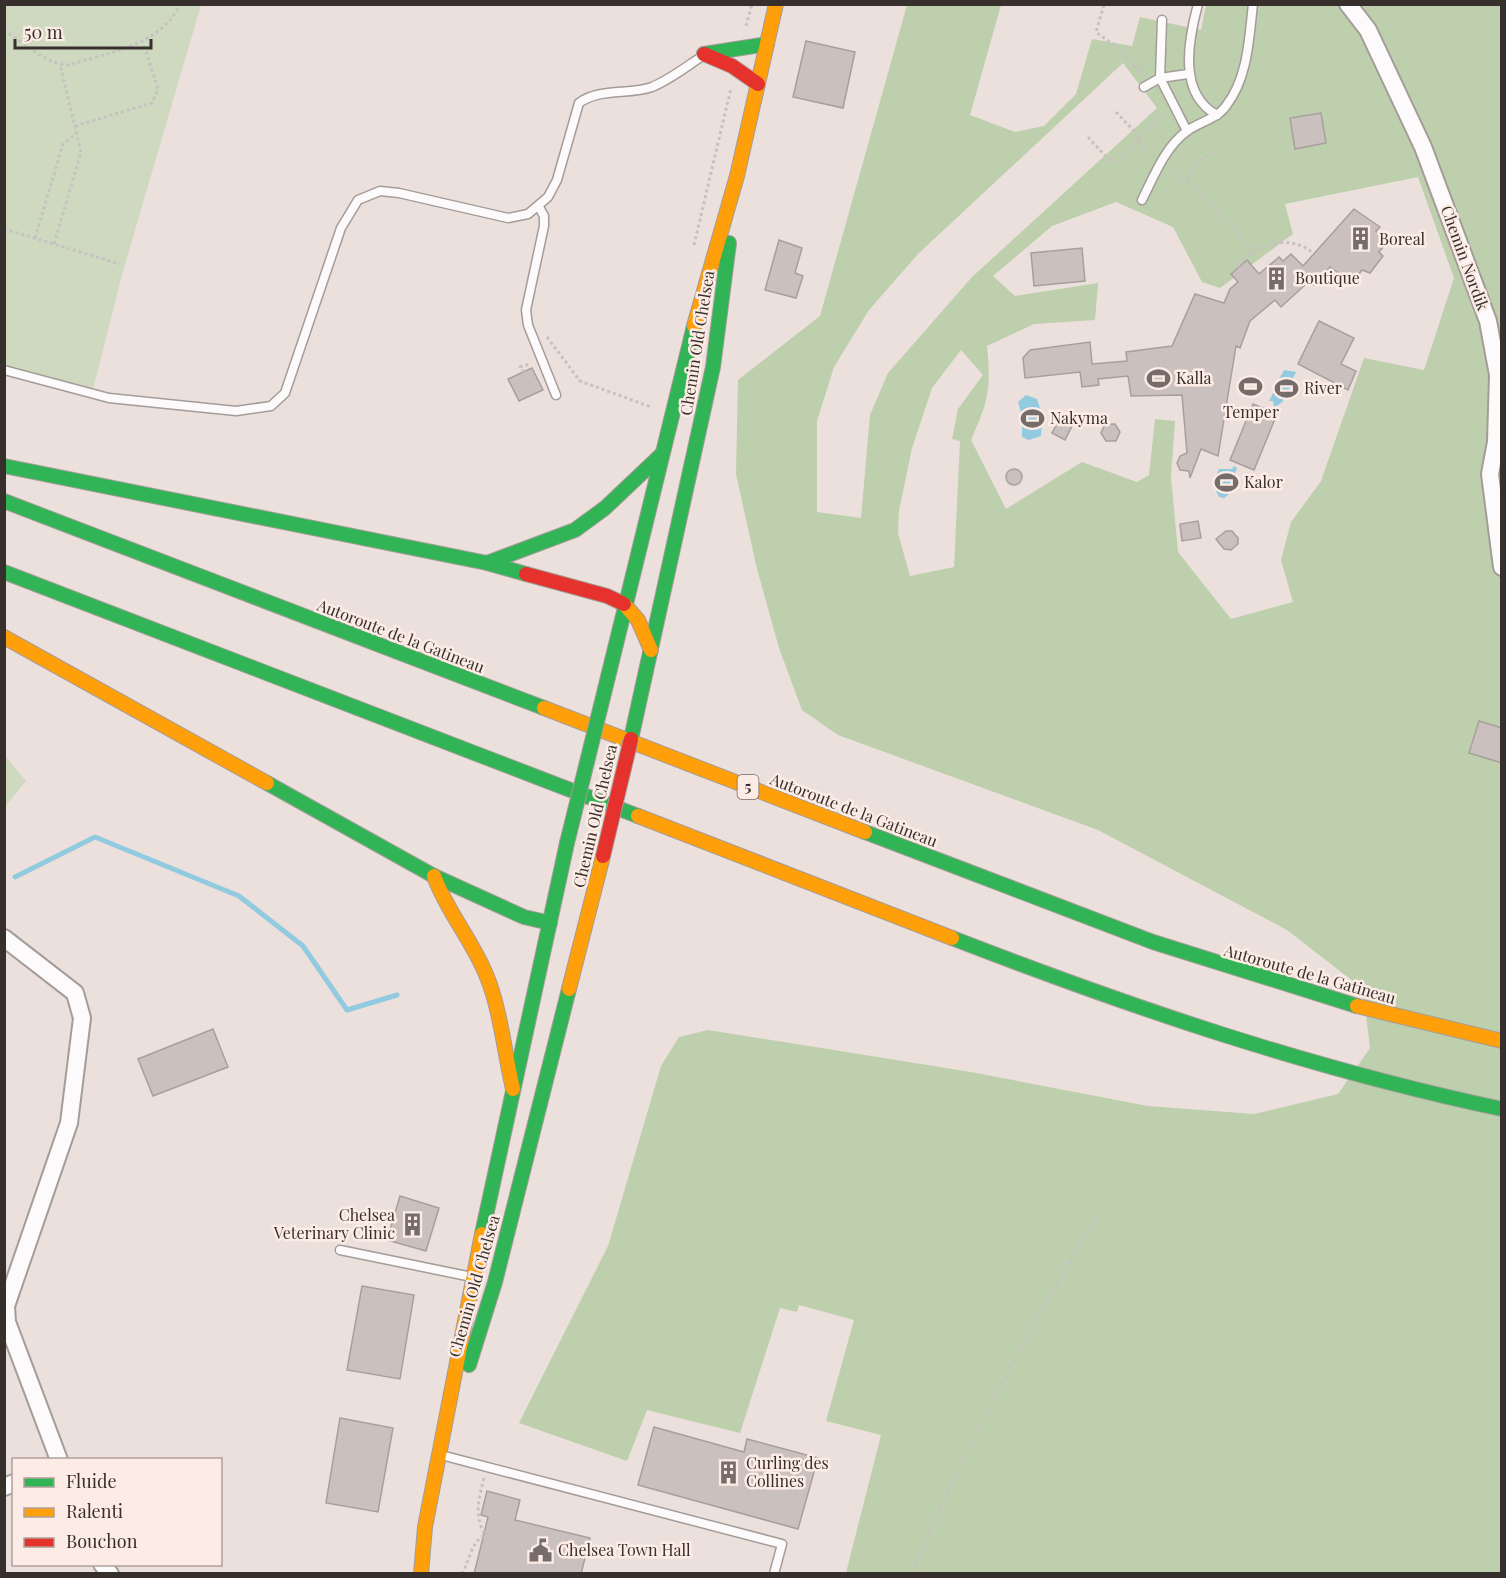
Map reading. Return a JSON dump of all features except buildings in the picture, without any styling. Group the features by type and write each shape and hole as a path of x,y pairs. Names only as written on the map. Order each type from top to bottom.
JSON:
{"main road":[{"name":"Chemin Old Chelsea","path":"421,1574 425,1527 441,1455 473,1277 513,1089 561,923 567,843 684,359 737,176 776,4"},
{"path":"704,54 767,44"},
{"path":"704,54 728,64 758,84"},
{"name":"Chemin Old Chelsea","path":"441,1455 495,1282 588,917 643,688 713,367 737,176"},
{"path":"487,563 575,530 605,508 661,455"},
{"path":"4,466 487,563 600,594 624,604 638,620 651,650"},
{"name":"Autoroute de la Gatineau","path":"4,501 1153,942 1340,1002 1502,1041"},
{"path":"4,572 1109,997 1238,1041 1337,1070 1502,1109"},
{"path":"4,637 434,876 524,917 561,923 588,917"},
{"path":"434,876 444,903 468,937 488,980 513,1089"},
{"name":"Chemin Old Chelsea","path":"407,1574 425,1527"}],"street":[{"name":"Chemin Nordik","path":"1348,4 1368,30 1419,137 1488,321 1498,375 1496,442 1490,474 1502,567"},
{"path":"4,938 75,993 82,1018 69,1123 6,1306 8,1322 58,1458"}],"lane":[{"path":"1198,4 1192,26 1188,74 1199,103 1217,115"},
{"path":"1142,200 1164,157 1187,131 1217,115 1228,104 1239,82 1246,60 1253,4"},
{"path":"1162,20 1161,78 1187,131"},
{"path":"4,370 109,398 236,411 271,406 285,393 341,228 358,200 380,191 399,192 508,218 528,214 549,197 557,180 579,104 590,97 652,87 673,76 704,54"},
{"path":"1147,86 1161,78 1188,74"},
{"path":"539,207 544,216 544,226 526,310 534,339 556,395"},
{"path":"340,1250 473,1277"},
{"path":"441,1455 782,1544 774,1574"}],"path":[{"path":"60,65 143,42 156,32 180,4"},
{"path":"744,36 752,4"},
{"path":"1104,5 1096,32 1123,52 1147,86"},
{"path":"4,30 60,65 77,133 81,152 54,244"},
{"path":"75,126 152,103 158,89 143,42"},
{"path":"1089,137 1108,159 1117,163 1173,104"},
{"path":"1116,112 1138,139 1146,153"},
{"path":"35,238 63,144 77,133"},
{"path":"1188,181 1199,162 1213,152"},
{"path":"1194,186 1253,251"},
{"path":"4,229 120,264"},
{"path":"1239,267 1236,264 1253,251 1272,242 1306,247 1313,254"},
{"path":"534,339 546,336 550,338 575,375 587,385 655,410"},
{"path":"524,372 520,367 528,364"},
{"path":"912,1574 934,1520 1035,1319 1098,1215"},
{"path":"484,1533 477,1513 486,1466"},
{"path":"462,1574 476,1540 484,1533 497,1532"}],"green space":[{"path":"4,5 201,5 123,271 92,393 5,370"},
{"path":"907,5 1001,5 970,115 1015,132 1044,126 1076,94 1092,39 1132,46 1140,17 1201,30 1206,5 1501,5 1501,1573 846,1573 881,1435 826,1421 854,1320 799,1305 797,1312 780,1308 740,1433 647,1410 627,1461 519,1423 608,1246 661,1066 679,1037 708,1030 971,1072 1148,1106 1254,1114 1338,1094 1370,1048 1363,989 1287,930 1098,830 838,735 802,710 779,648 756,565 736,474 738,380 820,316","holes":["1123,63 1157,108 972,277 888,373 870,415 861,518 817,512 817,421 834,367 869,310 918,254","1418,177 1454,278 1424,370 1364,358 1321,481 1291,522 1281,560 1293,602 1231,619 1178,552 1171,477 1175,421 1155,419 1149,475 1137,482 1082,462 1006,509 971,440 982,414 987,394 989,373 987,346 1034,324 1095,320 1098,283 1015,296 993,276 1052,226 1116,202 1173,227 1202,282 1220,288 1293,234 1285,204","961,350 983,375 958,409 952,439 960,441 954,567 910,576 898,533 899,511 912,448 932,388"]},
{"path":"5,756 26,781 5,807"}],"water":[{"name":"River","path":"1284,370 1296,372 1286,397 1274,407 1273,401 1269,401 1275,389 1279,393 1282,388 1279,379"},
{"name":"Nakyma","path":"1026,395 1037,399 1042,415 1041,436 1029,440 1022,437 1022,416 1018,402"},
{"name":"Kalor","path":"1234,466 1237,468 1228,495 1224,498 1219,497 1216,491 1220,488 1216,485 1220,483 1214,480 1219,469 1232,469"}],"waterway":[{"path":"15,877 95,837 239,896 303,946 347,1010 397,995"}],"traffic: fast":[{"path":"704,54 767,44"},
{"path":"631,739 713,367 729,243"},
{"path":"608,677 694,326"},
{"path":"487,563 575,530 605,508 661,455"},
{"path":"4,466 487,563 526,574"},
{"path":"4,501 544,708"},
{"path":"4,572 638,816"},
{"path":"567,843 608,677"},
{"path":"267,783 434,876 524,917 550,923"},
{"path":"865,832 1153,942 1357,1006"},
{"path":"482,1234 567,843"},
{"path":"952,938 1088,989 1224,1035 1361,1075 1502,1109"},
{"path":"469,1365 495,1282 569,989"}],"traffic: slow":[{"path":"694,326 737,176 776,4"},
{"path":"624,604 638,620 651,650"},
{"path":"4,637 267,783"},
{"path":"544,708 865,832"},
{"path":"638,816 952,938"},
{"path":"569,989 603,856"},
{"path":"434,876 446,902 475,951 492,989 513,1089"},
{"path":"1357,1006 1502,1041"},
{"path":"421,1574 425,1527 482,1234"}],"traffic: jam":[{"path":"704,54 732,66 758,84"},
{"path":"526,574 607,596 624,604"},
{"path":"603,856 631,739"}],"place":[{"name":"Boreal","path":"1361,239"},
{"name":"Boutique","path":"1277,278"},
{"name":"Kalla","path":"1158,378"},
{"name":"Temper","path":"1251,387"},
{"name":"River","path":"1286,388"},
{"name":"Nakyma","path":"1032,418"},
{"name":"Kalor","path":"1226,482"},
{"name":"Chelsea Veterinary Clinic","path":"413,1224"},
{"name":"Curling des Collines","path":"728,1472"},
{"name":"Chelsea Town Hall","path":"540,1550"}]}
